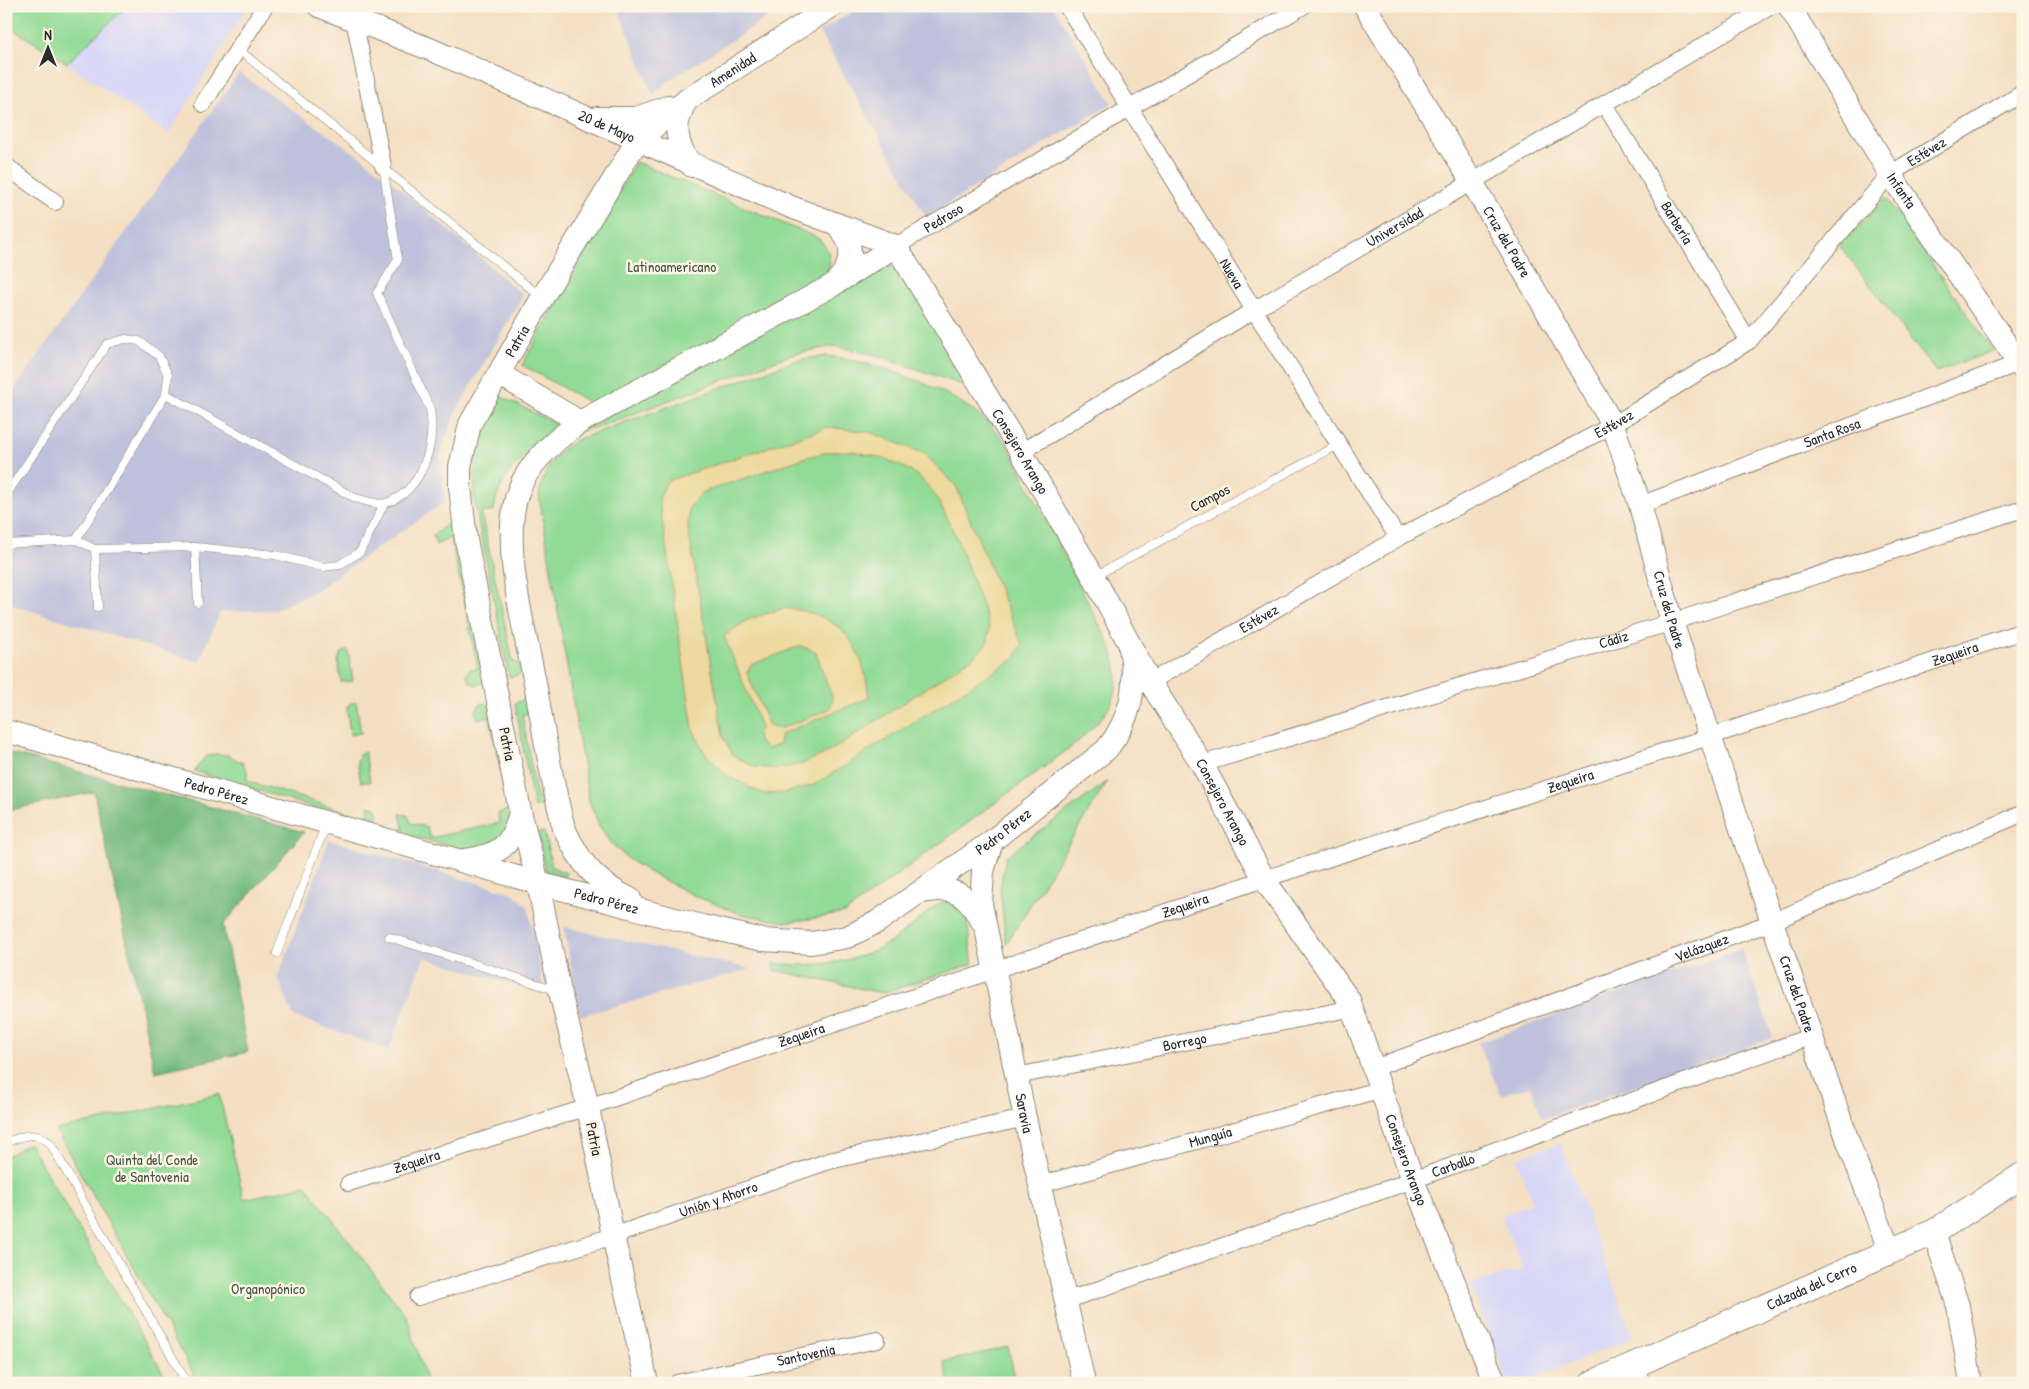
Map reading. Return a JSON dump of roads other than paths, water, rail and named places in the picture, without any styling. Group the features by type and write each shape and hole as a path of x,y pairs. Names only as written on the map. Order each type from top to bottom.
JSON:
{"main road":[{"name":"Calzada del Cerro","path":"1593,1383 1639,1374 1934,1232 2023,1175"}],"street":[{"path":"203,104 266,6"},
{"name":"20 de Mayo","path":"319,6 432,50 692,166 838,226 896,246"},
{"name":"Amenidad","path":"637,141 688,99 832,6"},
{"name":"Nueva","path":"1068,6 1254,310 1398,538"},
{"name":"Pedroso","path":"580,422 833,285 1303,6"},
{"name":"Cruz del Padre","path":"1365,6 1472,182 1613,425 1640,505 1672,622 1712,736 1772,922 1849,1144 1890,1252"},
{"name":"Universidad","path":"1021,452 1254,310 1771,6"},
{"name":"Infanta","path":"1789,6 1890,174 2022,364"},
{"path":"354,20 383,166"},
{"name":"Estévez","path":"1150,682 1398,538 1613,425 1749,341 1890,174 2023,93"},
{"path":"576,113 604,118 636,118 650,115 688,99"},
{"path":"688,99 679,114 676,129 681,150 692,166"},
{"name":"Barbería","path":"1605,105 1749,341"},
{"name":"Patria","path":"637,141 542,298 470,424 462,459 460,487 466,540 520,811 538,883 560,992 588,1107 613,1236 647,1383"},
{"path":"6,166 55,202"},
{"path":"833,285 847,268 850,253 848,240 838,226"},
{"name":"Consejero Arango","path":"896,246 1021,452 1093,576 1130,648 1202,764 1264,879 1342,988 1353,1008 1413,1180 1495,1383"},
{"name":"Santa Rosa","path":"1640,505 2022,364"},
{"path":"499,374 580,422 549,447 524,478 513,510 512,538 514,574 558,804 564,828 583,876 583,882 578,888 568,890"},
{"name":"Cádiz","path":"1202,764 1672,622 2023,509"},
{"name":"Zequeira","path":"349,1183 588,1107 1264,879 1712,736 2023,631"},
{"name":"Pedro Pérez","path":"6,731 464,860 538,883 763,940 811,943 837,939 863,930 922,892 992,841 1107,749 1119,733 1132,699 1134,671 1130,648"},
{"name":"Pedro Pérez","path":"1132,699 1139,690 1150,682"},
{"path":"464,860 494,853 506,845 513,837 520,811"},
{"name":"Velázquez","path":"1374,1068 1772,922 2023,813"},
{"name":"Saravia","path":"992,841 981,887 985,927 1039,1185 1084,1383"},
{"path":"575,852 590,872 606,885 666,916"},
{"path":"922,892 938,889 953,890 972,905 985,927"},
{"name":"Borrego","path":"1017,1076 1353,1008"},
{"name":"Carballo","path":"1065,1301 1413,1180 1812,1036"},
{"name":"Munguía","path":"1039,1185 1382,1089"},
{"name":"Unión y Ahorro","path":"418,1297 613,1236 829,1161 1025,1118"},
{"path":"1934,1232 1958,1306 1971,1383"},
{"name":"Santovenia","path":"677,1383 877,1340"}],"lane":[{"path":"239,50 542,298"},
{"path":"6,544 76,540 95,549 195,547 275,555 323,567 339,565 360,552 384,504 405,493 419,475 431,443 433,426 430,408 377,293 398,260 383,166"},
{"path":"6,495 107,344 125,339 139,341 159,356 168,375 166,394 76,540"},
{"path":"166,394 356,498 384,504"},
{"name":"Campos","path":"1093,576 1340,444"},
{"path":"195,547 198,603"},
{"path":"95,549 98,607"},
{"path":"277,953 327,822"},
{"path":"389,937 560,992"},
{"path":"6,1142 29,1134 40,1135 50,1143 187,1383"}],"park label":[{"name":"Latinoamericano","path":"672,267"},
{"name":"Quinta del Conde de Santovenia","path":"152,1168"},
{"name":"Organopónico","path":"268,1289"}]}
